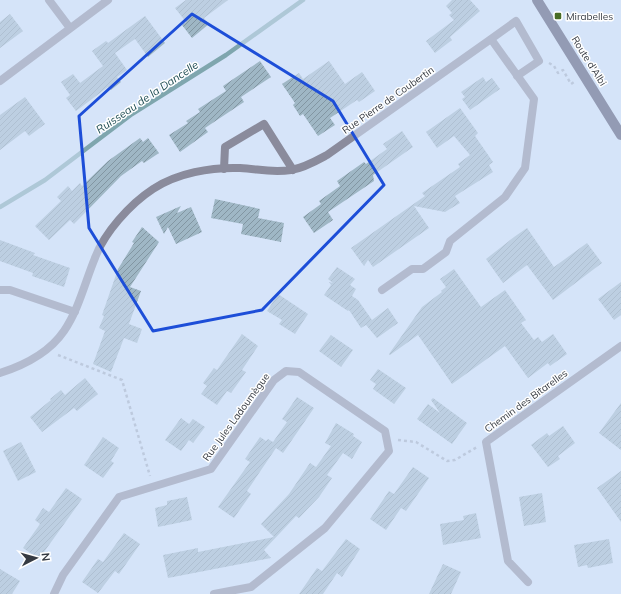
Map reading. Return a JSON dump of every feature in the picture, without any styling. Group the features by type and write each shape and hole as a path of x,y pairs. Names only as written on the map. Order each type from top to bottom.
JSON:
{"main road":[{"name":"Route d'Albi","path":"537,0 621,135"}],"street":[{"path":"49,0 70,28"},
{"path":"0,81 108,0"},
{"name":"Rue Pierre de Coubertin","path":"0,373 30,361 49,348 64,331 75,312 95,256 115,225 132,206 153,189 185,175 241,168 266,172 292,170 309,164 327,155 516,21 539,61 517,76"},
{"path":"382,290 412,269 423,269 446,252 450,241 505,197 525,168 534,99 490,39"},
{"path":"224,169 225,147 264,124 292,170"},
{"path":"0,290 10,290 75,312"},
{"name":"Chemin des Bitarelles","path":"528,582 508,561 486,442 621,346"},
{"name":"Rue Jules Ladoumègue","path":"54,594 63,575 119,497 211,469 274,380 286,371 299,372 385,431 388,439"},
{"path":"214,594 251,587 324,528 389,451 388,439"}],"path":[{"path":"554,66 556,70"},
{"path":"49,348 59,356 122,380 153,486"},
{"path":"388,439 416,442 447,461 456,460 486,442"}],"highlighted area":[{"path":"192,14 333,101 384,185 262,310 153,331 89,228 79,116"}],"building":[{"path":"186,0 228,0 204,18 209,24 192,38 182,25 186,22 175,8"},
{"path":"452,0 470,0 480,11 450,37 452,40 435,53 426,41 454,20 449,15 452,13 446,6"},
{"path":"10,14 23,31 0,48 0,22"},
{"path":"145,16 165,43 148,57 135,39 115,53 127,70 117,77 121,82 111,90 108,87 76,111 66,98 70,95 61,82 73,74 80,83 103,66 92,51 106,41 108,43"},
{"path":"260,61 271,77 241,97 244,102 205,128 208,132 180,152 169,135 188,123 186,121 200,112 198,109 226,91 223,86"},
{"path":"329,61 345,84 362,72 375,91 359,102 357,100 330,118 335,125 318,136 303,114 300,116 293,105 295,103 282,84 299,73 303,79"},
{"path":"483,77 486,82 492,78 500,89 470,110 462,99 465,97 461,92"},
{"path":"25,97 45,124 29,136 25,131 0,150 0,115"},
{"path":"460,108 478,133 475,136 493,162 489,165 493,172 455,196 460,203 445,212 414,206 429,228 373,267 368,260 364,266 351,248 425,196 422,193 460,167 458,164 470,155 454,136 437,148 426,132"},
{"path":"402,131 413,147 373,175 374,181 328,212 333,220 314,233 303,217 321,204 319,201 340,186 337,181 364,162 366,164 387,149 383,144"},
{"path":"140,138 143,142 148,138 159,153 144,163 142,161 121,176 74,224 70,220 49,240 35,226 61,201 57,197 68,186 72,191 80,183 82,186 108,161"},
{"path":"215,199 260,209 258,218 284,223 281,242 241,234 243,224 211,218"},
{"path":"181,206 177,213 191,207 202,232 176,244 168,227 164,234 156,217"},
{"path":"142,227 159,242 130,287 141,291 129,324 142,329 137,343 124,338 111,372 93,364 105,331 99,328 118,269 134,243 132,242"},
{"path":"527,228 554,267 587,243 602,263 553,300 527,265 503,283 486,259"},
{"path":"0,240 35,253 33,255 70,268 64,287 32,276 33,273 0,261"},
{"path":"337,267 355,279 350,285 356,289 352,296 358,300 372,320 388,308 398,323 377,338 366,325 361,328 349,310 348,311 324,295 331,285 329,282 333,283 328,279"},
{"path":"454,269 481,307 505,290 526,320 521,323 534,340 538,337 542,342 553,334 567,354 550,366 548,363 528,378 505,346 452,384 418,335 390,355 389,354 422,307 442,292 441,291 446,287 440,279"},
{"path":"621,282 621,315 614,320 598,299"},
{"path":"278,294 308,314 295,334 279,324 282,320 267,311"},
{"path":"242,334 258,346 242,370 246,372 231,393 227,391 217,405 201,394 207,386 203,383 214,368 217,370"},
{"path":"331,335 353,350 341,367 319,351"},
{"path":"378,369 406,388 394,404 373,389 376,384 370,380"},
{"path":"85,378 98,394 77,411 74,408 42,432 30,417 61,390 65,395"},
{"path":"297,397 314,408 283,453 276,448 247,491 251,494 234,518 218,507 250,462 245,459 260,437 266,441 268,439 273,442 287,422 282,419"},
{"path":"433,398 467,423 452,444 417,419 428,404 440,413 431,400"},
{"path":"621,403 621,450 599,433"},
{"path":"181,418 189,424 193,419 205,427 193,443 189,440 181,451 165,440"},
{"path":"336,423 354,434 353,436 362,442 352,459 343,453 327,475 332,478 319,497 299,518 296,516 264,550 271,558 168,578 163,555 198,548 198,552 274,537 261,524 289,494 310,463 316,467 331,446 325,443"},
{"path":"563,426 575,443 558,456 560,459 548,467 531,445 547,433 549,436"},
{"path":"103,437 119,448 111,461 114,463 103,478 84,465"},
{"path":"21,442 36,472 18,481 3,451"},
{"path":"413,467 429,478 406,511 401,508 386,530 370,519 389,491 394,494"},
{"path":"621,471 621,522 597,488"},
{"path":"66,488 82,499 39,559 23,548 40,524 35,520 43,508 49,512"},
{"path":"542,493 546,522 524,526 519,497"},
{"path":"187,497 192,520 158,527 155,508 167,505 167,501"},
{"path":"476,513 481,538 443,545 440,524 464,520 463,516"},
{"path":"124,533 140,544 119,574 115,571 98,593 82,582 98,559 103,562"},
{"path":"346,539 360,549 342,577 337,573 323,594 299,594 317,568 322,571"},
{"path":"609,539 613,563 588,568 587,565 578,567 574,545"},
{"path":"443,564 461,572 451,594 429,594"},
{"path":"0,569 20,581 12,594 0,594"}],"waterway":[{"name":"Ruisseau de la Dancelle","path":"0,207 45,180 132,114 226,55 303,0"}],"place":[{"name":"Mirabelles","path":"558,16"}]}
